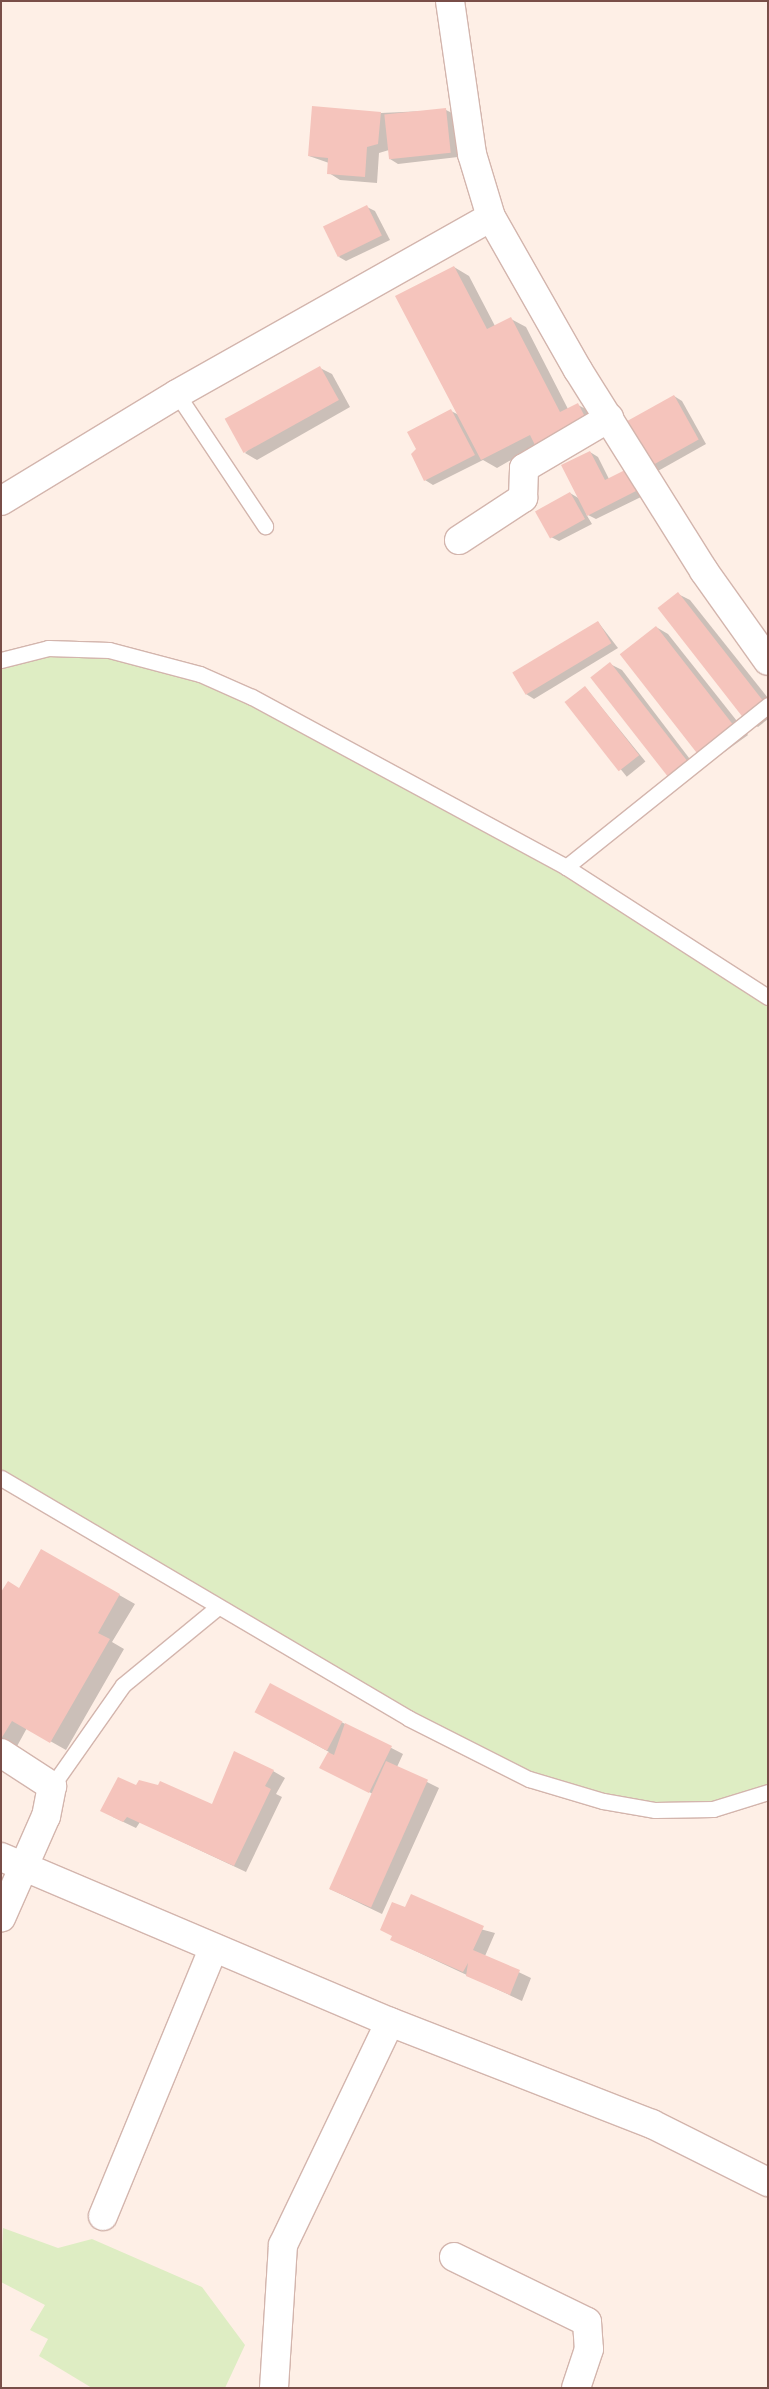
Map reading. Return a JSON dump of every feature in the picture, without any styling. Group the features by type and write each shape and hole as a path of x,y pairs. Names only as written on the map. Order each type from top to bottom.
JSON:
{"street":[{"path":"450,1 472,154 491,217 608,418 704,571 768,661"},
{"path":"1,501 177,394 491,217"},
{"path":"459,540 523,498 524,468 608,418"},
{"path":"1,1753 52,1786 46,1816 12,1862 1,1918"},
{"path":"12,1862 213,1949 390,2022 652,2124 768,2182"},
{"path":"103,2216 213,1949"},
{"path":"274,2388 283,2245 390,2022"},
{"path":"454,2257 587,2322 589,2349 576,2388"}],"lane":[{"path":"177,394 265,526"},
{"path":"1,660 48,648 81,647 200,674 252,697 566,867 768,997"},
{"path":"566,867 768,705"},
{"path":"1,1478 408,1718 529,1779 603,1801 655,1810 713,1809 768,1792"},
{"path":"52,1786 123,1685 218,1607"}],"green space":[{"path":"81,651 161,666 250,700 564,870 768,1002 768,1788 739,1800 655,1806 530,1775 410,1715 1,1474 1,664 48,652"},
{"path":"3,2228 58,2248 92,2239 202,2287 245,2345 225,2388 92,2388 39,2356 48,2339 30,2330 45,2305 1,2282"}],"building":[{"path":"312,106 381,112 378,144 367,147 365,177 327,174 328,158 308,156"},
{"path":"446,108 451,153 389,159 384,114"},
{"path":"367,205 382,236 338,257 323,226"},
{"path":"454,266 487,329 511,317 560,412 578,403 587,421 536,447 530,435 481,460 395,296"},
{"path":"320,366 339,400 244,453 225,419"},
{"path":"674,395 699,440 650,467 625,422"},
{"path":"451,409 475,455 424,481 411,454 416,449 407,432"},
{"path":"590,451 605,480 625,470 636,491 587,516 561,465"},
{"path":"570,492 585,519 550,539 535,511"},
{"path":"678,592 766,705 746,721 658,608"},
{"path":"598,621 611,643 526,695 512,673"},
{"path":"656,626 736,728 700,757 620,654"},
{"path":"610,662 689,764 670,779 590,677"},
{"path":"585,686 639,755 619,771 565,702"},
{"path":"41,1549 120,1594 98,1633 110,1639 50,1743 12,1721 1,1739 1,1592 8,1581 19,1588"},
{"path":"270,1683 342,1721 327,1751 255,1712"},
{"path":"345,1723 392,1746 369,1793 319,1768 328,1752 334,1755"},
{"path":"234,1751 274,1770 265,1786 271,1789 234,1866 127,1817 123,1822 100,1811 118,1777 136,1785 139,1780 158,1785 160,1781 212,1804"},
{"path":"386,1761 428,1780 371,1908 329,1889"},
{"path":"411,1894 484,1926 473,1950 520,1970 510,1995 466,1976 468,1963 463,1972 390,1940 392,1936 380,1930 392,1902 405,1907"}]}
